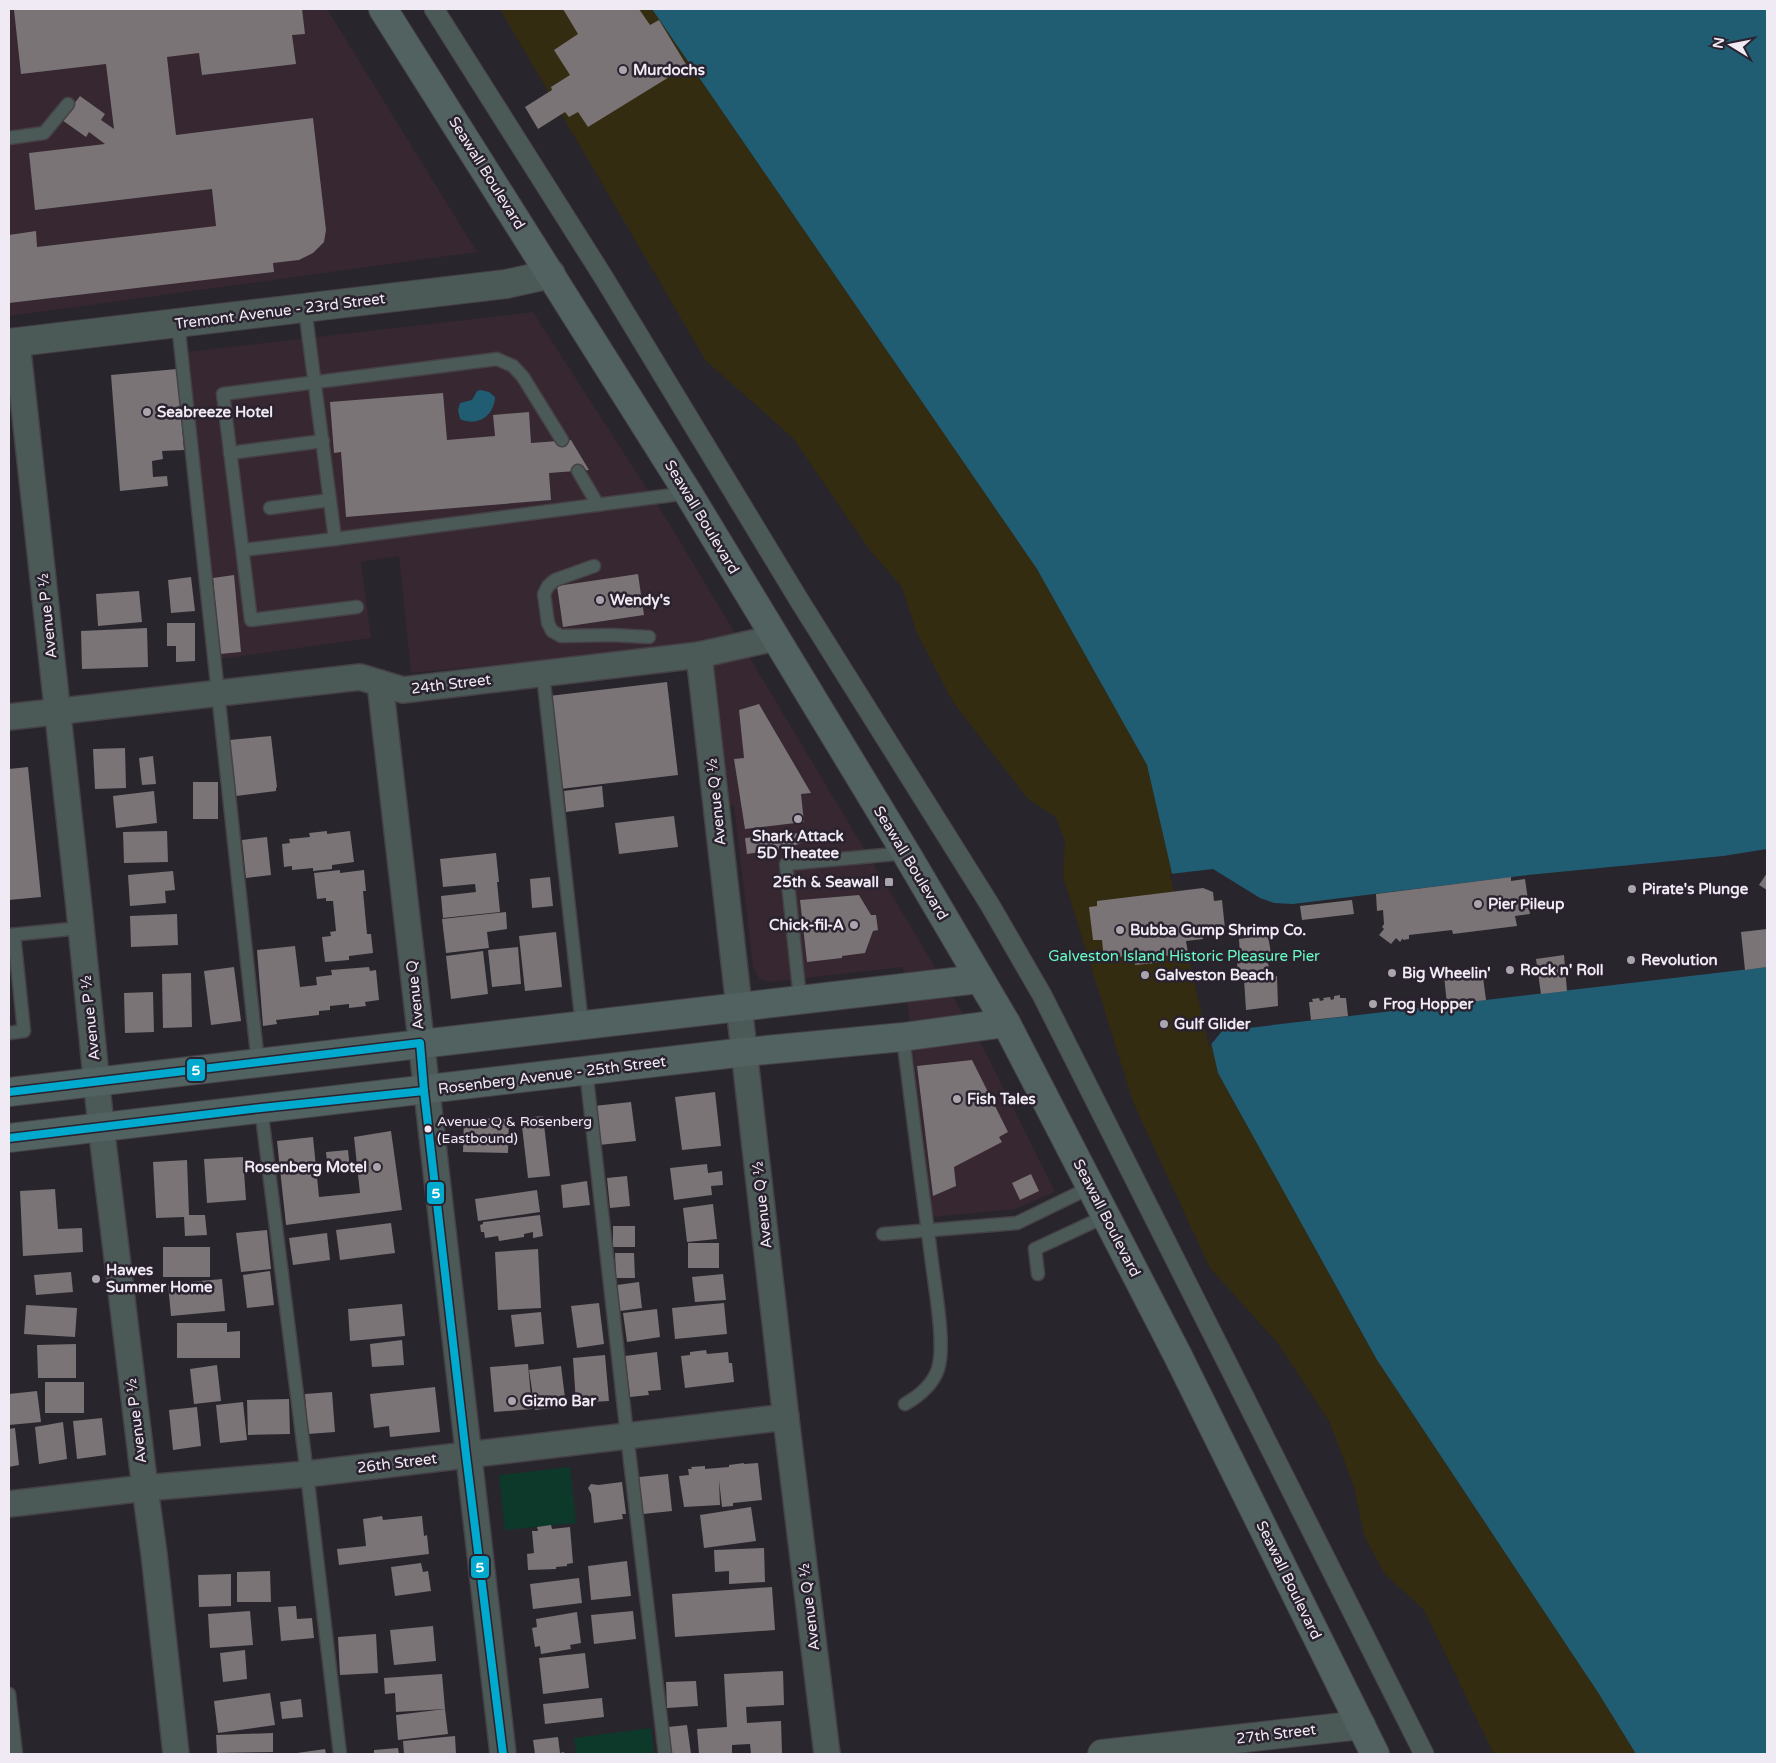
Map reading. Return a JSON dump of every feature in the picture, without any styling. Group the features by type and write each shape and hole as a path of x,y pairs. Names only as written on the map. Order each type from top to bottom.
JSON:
{"main road":[{"name":"Seawall Boulevard","path":"382,9 688,493 906,853 1006,1023 1177,1354 1375,1754"},
{"path":"9,1092 979,979"},
{"name":"Rosenberg Avenue - 25th Street","path":"9,1138 745,1052 903,1037 1006,1023"}],"street":[{"path":"434,9 604,278 799,600 990,905 1042,995 1424,1754"},
{"name":"Tremont Avenue - 23rd Street","path":"13,342 506,284 551,274"},
{"name":"Avenue P ½","path":"13,342 58,711 101,1126 144,1488 154,1554 176,1754"},
{"name":"24th Street","path":"9,717 360,677 403,690 699,655 775,638"},
{"name":"Avenue Q ½","path":"699,655 826,1754"},
{"name":"Avenue Q","path":"380,683 424,1091 503,1754"},
{"name":"26th Street","path":"9,1504 144,1488 307,1474 786,1417"},
{"name":"27th Street","path":"1102,1754 1361,1725"}],"lane":[{"path":"9,138 44,133 68,104"},
{"path":"305,309 335,538"},
{"path":"178,323 258,1063"},
{"path":"357,608 251,620 223,394 496,359 513,366 562,440"},
{"path":"230,453 323,441"},
{"path":"578,471 598,504"},
{"path":"242,550 688,493"},
{"path":"270,508 330,500"},
{"path":"594,566 555,580 548,586 544,594 548,623 552,631 561,636 612,635 649,637"},
{"path":"543,674 582,1025"},
{"path":"800,999 786,864 906,853"},
{"path":"9,1033 24,1032 11,935 81,928"},
{"path":"903,1037 941,1352 938,1368 932,1381 922,1392 905,1404"},
{"path":"586,1070 665,1754"},
{"path":"261,1108 340,1754"},
{"path":"883,1234 1017,1223 1091,1187"},
{"path":"1038,1274 1035,1249 1106,1216"},
{"path":"9,1694 16,1754"}],"shaded area":[{"path":"9,9 327,9 477,252 9,316"},
{"path":"533,312 669,523 984,1049 1055,1192 1015,1209 933,1217 903,967 769,982 759,978 753,967 734,805 728,805 708,644 411,673 399,556 361,562 371,638 219,659 187,352"}],"green space":[{"path":"570,1467 576,1523 505,1530 499,1475"},
{"path":"651,1728 654,1754 576,1754 574,1738"}],"sand":[{"name":"Galveston Beach","path":"500,9 652,9 1037,569 1147,765 1218,1073 1377,1360 1599,1694 1636,1754 1494,1754 1424,1610 1384,1573 1364,1535 1354,1486 1329,1421 1278,1343 1210,1268 1133,1102 1063,876 1065,842 1056,817 1028,799 953,702 916,631 902,587 869,549 793,438 706,361"}],"water":[{"path":"652,9 1767,9 1767,1754 1636,1754 1599,1694 1377,1360 1218,1073 1147,765 1037,569"},
{"path":"477,391 489,392 495,397 492,410 479,421 473,422 460,419 458,410 460,403 472,400"}],"pier":[{"name":"Galveston Island Historic Pleasure Pier","path":"1767,849 1767,967 1222,1031 1209,1047 1170,874 1213,869 1260,898 1274,903 1293,904 1528,875 1723,856"}],"building":[{"path":"302,9 305,34 292,35 296,64 202,75 199,53 167,57 176,135 313,118 326,230 324,242 313,253 299,260 273,263 274,272 9,303 9,235 36,231 37,247 216,226 212,189 35,210 29,153 105,144 89,132 86,137 62,120 80,96 105,114 101,120 114,129 106,64 21,74 14,10"},
{"name":"Murdochs","path":"563,9 639,9 650,25 659,20 687,66 588,127 578,112 569,117 565,112 538,129 525,107 552,90 551,87 570,75 554,50 578,34"},
{"name":"Seabreeze Hotel","path":"177,369 184,450 162,451 163,459 152,461 153,477 167,476 168,486 120,491 111,375"},
{"path":"443,393 447,440 495,436 493,415 529,412 531,443 571,440 589,470 549,473 551,500 346,517 341,452 334,453 330,402"},
{"name":"Wendy's","path":"638,574 644,615 563,627 557,586"},
{"path":"234,575 241,652 220,654 213,578"},
{"path":"191,577 195,611 171,613 168,580"},
{"path":"139,591 142,622 98,626 96,594"},
{"path":"167,623 195,623 195,661 176,662 176,646 167,646"},
{"path":"147,628 148,667 82,669 81,631"},
{"path":"667,682 678,775 560,789 549,696"},
{"path":"759,704 811,793 801,794 804,822 745,829 734,759 744,758 739,710"},
{"path":"271,736 276,791 236,796 229,740"},
{"path":"125,748 126,788 95,789 93,749"},
{"path":"153,756 156,784 142,785 139,758"},
{"path":"28,767 41,897 9,900 9,769"},
{"path":"193,782 218,782 218,819 193,819"},
{"path":"602,786 604,807 566,812 564,791"},
{"path":"154,791 157,823 116,828 113,796"},
{"path":"674,816 678,847 619,854 615,823"},
{"path":"167,831 168,862 124,863 123,832"},
{"path":"327,831 327,834 350,831 354,862 332,865 332,869 313,871 313,868 292,870 292,866 284,867 282,844 290,843 289,839 310,837 309,833"},
{"path":"800,833 801,843 788,848 747,854 745,838"},
{"path":"267,837 271,875 246,878 242,840"},
{"path":"496,853 500,912 443,918 441,896 476,892 475,884 443,887 440,859"},
{"path":"340,870 340,873 364,870 366,891 363,891 367,934 371,934 373,953 349,956 349,960 325,962 322,937 331,936 330,932 336,931 333,901 326,901 326,898 317,899 314,873"},
{"path":"173,871 175,890 165,891 166,903 130,906 128,875"},
{"path":"1767,873 1767,890 1759,885"},
{"path":"550,877 553,906 532,908 530,879"},
{"path":"1511,877 1511,881 1525,879 1530,914 1515,916 1517,926 1453,934 1452,930 1409,935 1409,939 1403,940 1403,938 1400,942 1396,938 1391,944 1379,935 1384,929 1382,927 1384,924 1383,910 1377,911 1376,894"},
{"path":"1203,888 1213,892 1214,901 1222,900 1225,929 1202,931 1203,939 1186,941 1188,953 1165,956 1165,962 1135,965 1135,955 1104,959 1102,940 1093,940 1089,907 1097,906 1097,901"},
{"path":"859,895 871,915 876,915 878,930 873,931 865,953 807,962 800,900"},
{"path":"1352,900 1354,914 1302,920 1300,906"},
{"path":"506,912 507,929 487,932 489,948 446,953 442,919"},
{"path":"177,914 178,945 131,947 130,916"},
{"path":"1767,929 1767,967 1745,970 1741,932"},
{"path":"556,932 562,987 525,991 519,936"},
{"path":"1268,935 1271,954 1267,955 1270,977 1277,976 1278,1006 1246,1010 1244,979 1238,979 1239,939"},
{"path":"295,946 300,987 317,985 316,977 332,975 331,970 369,967 370,971 376,970 379,1000 365,1002 366,1006 349,1008 349,1004 330,1006 330,1010 319,1011 319,1015 276,1020 277,1024 263,1026 257,950"},
{"path":"518,947 521,984 492,987 488,950"},
{"path":"483,951 488,994 451,999 446,956"},
{"path":"1564,955 1567,991 1541,994 1536,959"},
{"path":"234,967 241,1021 211,1025 204,971"},
{"path":"1482,970 1486,1000 1447,1005 1444,975"},
{"path":"191,973 192,1027 163,1028 162,974"},
{"path":"153,992 154,1032 125,1033 124,993"},
{"path":"1340,995 1340,998 1346,998 1348,1016 1311,1020 1309,1002 1313,1002 1312,999 1319,998 1320,1001 1324,1000 1323,998 1330,997 1331,1000 1334,999 1334,996"},
{"name":"Fish Tales","path":"972,1060 1008,1132 999,1137 1002,1142 954,1167 956,1186 933,1196 917,1066"},
{"path":"715,1092 721,1146 682,1150 675,1097"},
{"path":"631,1102 636,1141 599,1145 594,1106"},
{"path":"543,1116 550,1176 528,1178 521,1118"},
{"path":"464,1118 509,1119 508,1153 463,1152"},
{"name":"Rosenberg Motel","path":"391,1131 402,1210 286,1225 277,1141 313,1137 319,1197 360,1193 354,1137"},
{"path":"348,1150 350,1169 328,1171 326,1152"},
{"path":"243,1157 246,1200 207,1203 204,1159"},
{"path":"187,1160 189,1215 205,1215 207,1235 185,1236 184,1217 156,1218 153,1162"},
{"path":"707,1164 708,1173 722,1171 723,1185 711,1186 712,1195 674,1200 670,1168"},
{"path":"1031,1174 1039,1191 1020,1200 1012,1183"},
{"path":"627,1176 630,1206 610,1208 607,1178"},
{"path":"587,1181 590,1205 563,1208 561,1185"},
{"path":"55,1189 58,1229 82,1228 83,1252 23,1256 20,1191"},
{"path":"537,1190 540,1212 478,1221 475,1199"},
{"path":"713,1204 717,1239 687,1242 683,1208"},
{"path":"540,1215 543,1236 533,1238 533,1232 524,1234 524,1237 499,1241 498,1236 485,1238 484,1232 481,1232 480,1225 483,1222"},
{"path":"391,1223 395,1253 340,1260 336,1230"},
{"path":"613,1226 635,1226 635,1247 613,1247"},
{"path":"267,1230 271,1269 241,1272 236,1233"},
{"path":"327,1233 330,1260 293,1265 289,1238"},
{"path":"688,1243 719,1243 719,1268 688,1268"},
{"path":"163,1247 210,1247 210,1277 163,1277"},
{"path":"538,1249 541,1308 498,1310 495,1252"},
{"path":"615,1253 634,1253 635,1278 616,1278"},
{"path":"270,1271 274,1305 247,1308 243,1275"},
{"path":"71,1272 73,1292 36,1295 34,1275"},
{"path":"723,1274 726,1300 695,1302 692,1277"},
{"path":"222,1279 225,1311 171,1316 168,1284"},
{"path":"639,1282 642,1308 620,1311 617,1285"},
{"path":"599,1303 604,1344 577,1348 571,1306"},
{"path":"724,1303 727,1334 675,1339 672,1308"},
{"path":"402,1304 405,1336 350,1341 348,1309"},
{"path":"26,1305 77,1308 75,1337 24,1334"},
{"path":"657,1309 660,1337 627,1342 623,1313"},
{"path":"541,1312 544,1344 515,1347 511,1315"},
{"path":"177,1323 227,1323 227,1332 240,1331 240,1358 177,1358"},
{"path":"402,1340 404,1365 372,1367 370,1344"},
{"path":"76,1344 76,1378 38,1378 37,1345"},
{"path":"706,1350 707,1354 728,1352 729,1363 732,1363 734,1382 685,1388 681,1356 690,1355 690,1352"},
{"path":"657,1352 661,1390 648,1391 649,1395 630,1397 625,1356"},
{"path":"605,1355 609,1401 576,1403 573,1358"},
{"path":"528,1364 532,1409 494,1412 490,1367"},
{"path":"217,1365 221,1401 194,1404 190,1369"},
{"path":"561,1366 566,1406 535,1410 529,1370"},
{"path":"45,1382 84,1382 84,1413 45,1413"},
{"path":"435,1387 440,1432 390,1437 389,1426 374,1428 370,1394"},
{"path":"37,1391 41,1422 9,1425 9,1394"},
{"path":"332,1392 335,1432 308,1434 305,1394"},
{"path":"289,1399 290,1434 248,1435 247,1400"},
{"path":"243,1402 247,1440 220,1443 216,1405"},
{"path":"197,1407 201,1446 173,1450 169,1410"},
{"path":"102,1418 106,1455 77,1459 73,1421"},
{"path":"63,1422 67,1459 39,1464 35,1427"},
{"path":"15,1428 19,1465 9,1467 9,1429"},
{"path":"758,1463 762,1500 733,1503 733,1506 722,1507 719,1480 720,1505 684,1507 679,1476 689,1475 688,1469 705,1466 705,1469 729,1467 729,1465"},
{"path":"668,1474 672,1511 643,1514 639,1477"},
{"path":"622,1482 626,1514 622,1514 623,1519 594,1523 591,1494 588,1488 591,1484"},
{"path":"751,1507 756,1541 704,1548 700,1515"},
{"path":"382,1516 383,1520 422,1516 424,1536 427,1535 429,1554 339,1565 337,1549 366,1546 363,1519"},
{"path":"551,1525 552,1529 570,1527 573,1563 567,1564 567,1566 556,1567 556,1569 528,1570 527,1554 534,1553 532,1531 538,1531 537,1527"},
{"path":"764,1548 765,1582 729,1584 729,1571 715,1572 714,1550"},
{"path":"627,1561 631,1596 591,1600 588,1566"},
{"path":"421,1563 423,1572 428,1571 431,1591 395,1596 391,1567"},
{"path":"270,1571 271,1602 237,1602 237,1572"},
{"path":"231,1574 231,1606 199,1607 198,1575"},
{"path":"579,1578 582,1603 533,1609 530,1584"},
{"path":"772,1587 775,1630 675,1637 672,1594"},
{"path":"296,1606 297,1619 312,1618 314,1638 281,1641 278,1607"},
{"path":"250,1611 253,1645 210,1648 208,1614"},
{"path":"633,1611 636,1639 594,1644 591,1615"},
{"path":"577,1612 581,1643 570,1645 571,1649 541,1654 540,1646 535,1647 532,1628 537,1627 536,1619"},
{"path":"433,1626 436,1661 394,1665 390,1630"},
{"path":"376,1634 378,1673 340,1675 338,1637"},
{"path":"245,1650 247,1679 223,1682 220,1653"},
{"path":"585,1653 589,1688 543,1694 539,1658"},
{"path":"783,1671 784,1705 746,1707 747,1723 781,1721 782,1753 751,1754 750,1744 732,1745 732,1754 699,1754 697,1729 727,1727 724,1674"},
{"path":"442,1674 445,1709 396,1712 395,1693 385,1694 384,1678"},
{"path":"696,1681 698,1706 667,1708 666,1682"},
{"path":"270,1693 275,1725 218,1733 214,1701"},
{"path":"602,1698 604,1717 545,1724 543,1704"},
{"path":"301,1699 303,1717 282,1719 280,1702"},
{"path":"445,1709 448,1734 398,1740 396,1715"},
{"path":"687,1725 691,1754 671,1754 668,1727"},
{"path":"273,1733 273,1752 217,1753 216,1735"},
{"path":"455,1736 456,1754 404,1754 403,1741"},
{"path":"558,1737 560,1753 564,1752 564,1754 535,1754 533,1740"},
{"path":"398,1748 399,1754 374,1754 374,1750"},
{"path":"325,1749 326,1754 297,1754 297,1753"}],"transit line":[{"name":"5","path":"9,1092 420,1043 466,1455 503,1754"},
{"name":"5","path":"9,1138 424,1091"}],"place":[{"name":"Murdochs","path":"623,70"},
{"name":"Seabreeze Hotel","path":"147,412"},
{"name":"Wendy's","path":"600,600"},
{"name":"Shark Attack 5D Theatee","path":"798,819"},
{"name":"25th & Seawall","path":"889,882"},
{"name":"Pirate's Plunge","path":"1632,889"},
{"name":"Pier Pileup","path":"1478,904"},
{"name":"Chick-fil-A","path":"854,925"},
{"name":"Bubba Gump Shrimp Co.","path":"1120,930"},
{"name":"Revolution","path":"1631,960"},
{"name":"Rock n' Roll","path":"1510,970"},
{"name":"Big Wheelin'","path":"1392,973"},
{"name":"Galveston Beach","path":"1145,975"},
{"name":"Frog Hopper","path":"1373,1004"},
{"name":"Gulf Glider","path":"1164,1024"},
{"name":"Fish Tales","path":"957,1099"},
{"name":"Avenue Q & Rosenberg (Eastbound)","path":"428,1129"},
{"name":"Rosenberg Motel","path":"377,1167"},
{"name":"Hawes Summer Home","path":"96,1279"},
{"name":"Gizmo Bar","path":"512,1401"}]}
